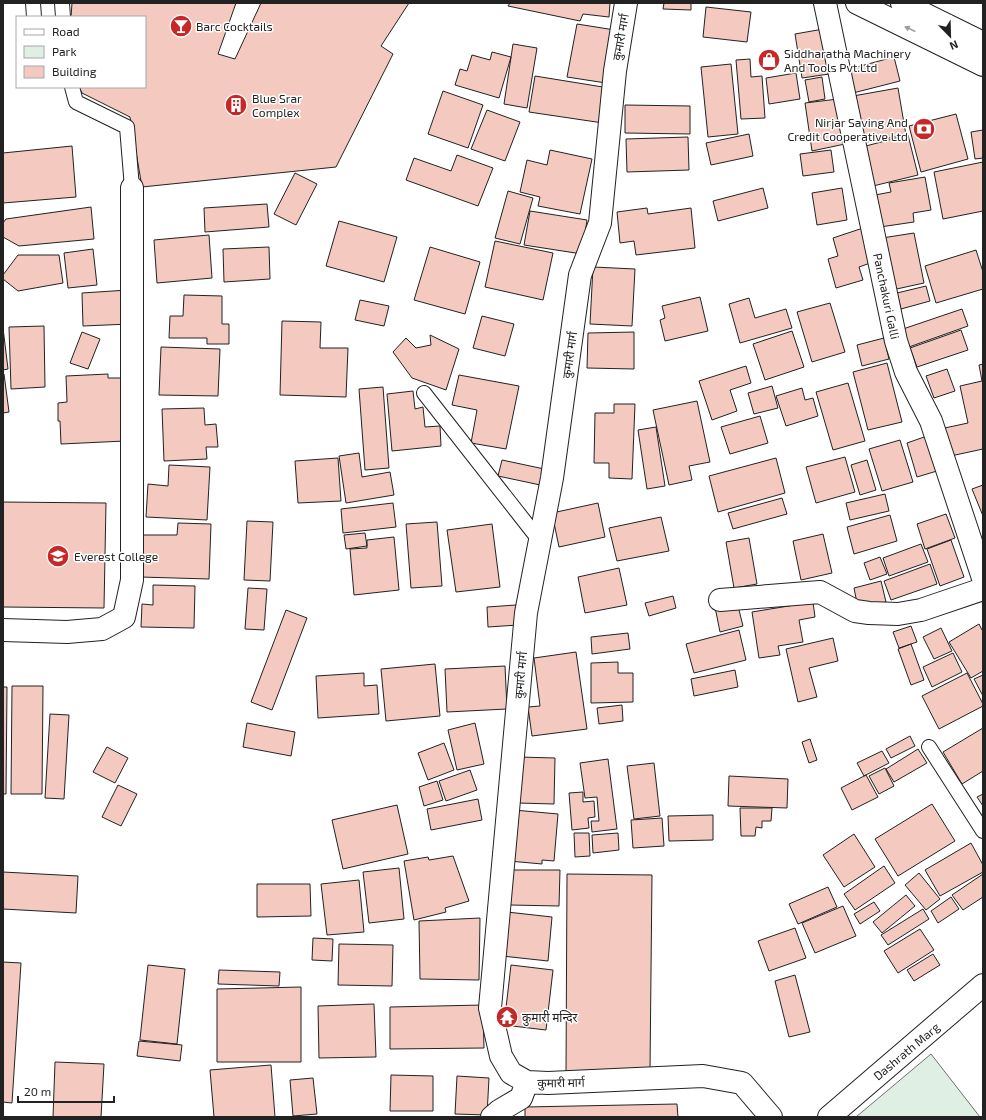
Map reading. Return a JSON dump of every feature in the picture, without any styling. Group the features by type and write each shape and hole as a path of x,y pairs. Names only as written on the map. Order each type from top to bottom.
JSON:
{"main road":[{"name":"कुमारी मार्ग","path":"626,3 614,71 600,223 580,275 552,478 526,613 490,1008 501,1056 511,1074 527,1082 548,1083 703,1076 742,1084 771,1117"},
{"name":"Panchakuri Galli","path":"826,3 896,341 906,372 931,421 983,578"},
{"path":"857,3 983,65"},
{"path":"902,3 983,43"},
{"path":"3,630 67,632 102,629 124,617 132,580 132,188"},
{"path":"720,600 820,592 855,611 869,614 898,614 921,610 983,589"},
{"name":"Dashrath Marg","path":"829,1117 983,985"},
{"path":"492,1117 521,1098 527,1082"}],"lane":[{"path":"33,3 34,16"},
{"path":"62,3 62,16"},
{"path":"72,88 76,102 127,127 132,188"},
{"path":"424,393 540,541"},
{"path":"929,747 983,831"}],"green space":[{"path":"931,1054 980,1117 856,1117"}],"building":[{"name":"Blue Srar Complex","path":"72,3 236,3 218,54 235,59 261,3 409,3 381,46 393,54 336,167 142,187 130,117 82,93 80,88 146,88 146,16 71,16"},
{"path":"510,3 610,3 609,17 583,14 580,21 508,6"},
{"path":"664,3 691,3 691,10 663,9"},
{"path":"706,7 751,12 747,42 703,37"},
{"path":"577,24 615,30 606,83 567,77"},
{"path":"829,28 836,73 802,78 795,34"},
{"path":"513,44 537,48 527,108 504,104"},
{"path":"492,52 511,57 499,98 455,85 460,69 467,71 472,55 490,60"},
{"path":"894,57 900,81 849,94 842,71"},
{"path":"750,59 751,77 762,76 765,118 741,119 736,60"},
{"path":"731,64 738,134 708,137 701,67"},
{"path":"796,73 800,99 769,104 766,78"},
{"path":"535,76 609,88 603,123 529,112"},
{"path":"822,77 825,99 809,102 805,80"},
{"path":"898,88 906,135 861,143 853,96"},
{"path":"443,91 483,105 468,148 428,134"},
{"path":"838,99 845,144 812,151 805,103"},
{"path":"625,105 690,106 690,134 625,133"},
{"path":"487,110 520,122 505,161 471,149"},
{"path":"956,114 968,159 921,172 909,126"},
{"path":"983,130 983,158 975,159 971,132"},
{"path":"749,134 753,156 711,165 706,143"},
{"path":"908,135 918,175 873,186 862,147"},
{"path":"688,137 689,170 627,172 626,139"},
{"path":"72,146 76,197 3,203 3,153"},
{"path":"550,150 592,159 580,214 538,206 540,197 520,192 527,160 547,165"},
{"path":"831,150 834,172 803,176 800,154"},
{"path":"457,155 493,168 478,206 406,180 414,158 451,171"},
{"path":"983,162 983,211 943,219 934,172"},
{"path":"295,173 317,184 296,225 274,214"},
{"path":"925,177 931,210 913,213 914,222 880,227 875,195 891,192 889,183"},
{"path":"763,188 768,208 718,221 713,201"},
{"path":"842,188 847,220 817,225 812,193"},
{"path":"508,191 533,198 520,244 495,238"},
{"path":"267,204 269,227 205,232 204,208"},
{"path":"91,207 94,239 19,246 3,237 3,223 6,219"},
{"path":"647,208 648,214 691,208 695,248 636,255 634,241 620,243 617,212"},
{"path":"530,211 587,220 582,254 524,245"},
{"path":"339,221 397,237 384,282 326,266"},
{"path":"866,227 876,261 859,267 863,280 836,288 828,259 838,256 833,238"},
{"path":"914,233 924,283 892,290 882,238"},
{"path":"209,235 212,278 157,283 154,240"},
{"path":"495,241 553,253 543,300 485,287"},
{"path":"269,247 270,279 224,282 223,249"},
{"path":"430,247 480,262 465,314 414,300"},
{"path":"93,249 97,285 68,288 64,253"},
{"path":"976,250 983,272 983,289 936,303 925,266"},
{"path":"18,255 59,255 63,283 18,291 3,279 3,275"},
{"path":"593,267 635,269 632,326 590,324"},
{"path":"926,286 930,301 901,309 897,293"},
{"path":"128,290 130,324 83,326 82,293"},
{"path":"184,295 222,296 222,324 229,324 229,344 207,344 207,338 169,338 170,316 183,316"},
{"path":"700,297 708,331 665,341 660,320 665,318 662,306"},
{"path":"749,298 755,318 786,309 792,328 740,343 729,304"},
{"path":"360,300 389,306 384,326 355,320"},
{"path":"830,303 845,352 812,362 797,312"},
{"path":"962,309 968,326 909,347 903,329"},
{"path":"482,316 514,324 505,356 473,348"},
{"path":"282,321 321,322 320,348 348,348 346,397 280,395"},
{"path":"44,326 45,387 11,389 9,327"},
{"path":"3,328 8,369 3,370"},
{"path":"961,330 968,350 917,367 910,348"},
{"path":"792,331 804,367 765,380 753,344"},
{"path":"82,332 100,339 88,369 70,363"},
{"path":"634,332 634,369 587,368 588,333"},
{"path":"430,335 459,349 446,390 412,378 393,352 406,338 416,348 431,345"},
{"path":"884,338 889,359 862,366 857,345"},
{"path":"161,347 220,349 218,396 159,395"},
{"path":"887,363 902,422 868,430 853,372"},
{"path":"983,364 983,449 946,457 940,429 968,423 960,386 982,381 979,365"},
{"path":"746,366 751,383 730,390 737,411 712,420 699,381"},
{"path":"947,369 955,391 934,398 926,376"},
{"path":"3,374 9,412 3,413"},
{"path":"108,374 108,378 123,378 125,441 61,444 60,421 58,421 58,403 67,402 66,376"},
{"path":"459,375 519,386 506,449 471,443 477,410 452,405"},
{"path":"848,383 865,441 833,450 816,392"},
{"path":"772,386 778,408 754,414 748,393"},
{"path":"383,387 389,468 365,470 359,389"},
{"path":"802,388 805,400 813,398 818,416 786,426 776,396"},
{"path":"413,391 415,409 423,407 425,427 440,426 441,446 392,451 387,394"},
{"path":"697,401 710,462 689,466 692,480 669,485 653,410"},
{"path":"614,404 635,404 632,479 609,478 609,463 594,463 595,413 614,413"},
{"path":"204,408 205,425 216,424 218,447 206,447 207,459 164,461 162,409"},
{"path":"760,416 768,443 730,454 721,427"},
{"path":"656,427 665,486 647,489 638,430"},
{"path":"927,436 937,471 917,477 907,443"},
{"path":"900,440 913,482 882,491 869,449"},
{"path":"359,453 362,477 390,472 394,495 346,503 339,456"},
{"path":"845,457 855,492 816,503 806,467"},
{"path":"338,458 341,501 298,503 295,461"},
{"path":"776,458 785,493 718,512 709,476"},
{"path":"502,460 549,470 545,486 498,476"},
{"path":"867,460 876,490 860,495 851,465"},
{"path":"169,465 210,467 207,520 146,517 148,484 168,486"},
{"path":"983,485 983,516 972,489"},
{"path":"885,494 889,511 850,520 846,503"},
{"path":"782,498 787,514 733,529 728,513"},
{"name":"Everest College","path":"3,502 106,503 104,608 3,607"},
{"path":"393,503 396,527 343,533 341,509"},
{"path":"598,503 605,537 559,547 552,513"},
{"path":"946,514 955,538 925,549 917,524"},
{"path":"890,515 897,541 854,554 847,527"},
{"path":"661,517 669,551 617,561 609,528"},
{"path":"247,521 273,522 270,581 244,580"},
{"path":"437,522 442,586 411,588 406,524"},
{"path":"178,523 211,524 209,579 140,577 141,535 177,535"},
{"path":"492,524 500,587 456,592 447,530"},
{"path":"365,533 367,546 346,549 344,535"},
{"path":"823,534 832,573 801,580 793,541"},
{"path":"394,537 399,590 354,595 350,549 367,548 367,540"},
{"path":"749,538 757,584 734,588 726,542"},
{"path":"951,540 964,577 940,586 927,549"},
{"path":"921,544 928,562 889,576 883,558"},
{"path":"880,557 887,574 870,580 864,563"},
{"path":"930,564 937,584 891,600 884,581"},
{"path":"619,568 627,605 585,613 578,577"},
{"path":"881,581 886,602 858,608 854,588"},
{"path":"153,585 195,586 194,628 141,627 142,604 153,605"},
{"path":"248,588 267,589 264,630 245,629"},
{"path":"673,596 676,608 649,616 645,603"},
{"path":"737,602 743,626 720,632 715,607"},
{"path":"813,602 815,617 799,620 803,642 778,646 780,655 759,658 752,612"},
{"path":"516,605 518,625 488,627 487,607"},
{"path":"286,610 307,618 272,710 251,702"},
{"path":"979,624 982,630 983,629 983,671 971,678 949,642"},
{"path":"911,626 917,642 899,648 893,632"},
{"path":"941,628 952,651 934,659 923,637"},
{"path":"739,630 746,660 694,673 686,644"},
{"path":"628,633 630,649 592,654 591,637"},
{"path":"833,638 838,661 809,668 817,697 798,702 786,649"},
{"path":"911,644 924,680 911,685 898,649"},
{"path":"576,652 587,729 532,736 528,707 540,706 534,658"},
{"path":"953,653 962,672 932,687 923,667"},
{"path":"618,662 618,673 633,673 633,702 591,703 591,663"},
{"path":"435,664 440,716 386,721 381,669"},
{"path":"505,666 507,709 447,712 445,669"},
{"path":"735,670 738,687 694,696 691,679"},
{"path":"364,673 364,686 377,685 379,714 318,718 316,676"},
{"path":"967,673 983,706 939,729 922,696"},
{"path":"983,675 983,696 974,679"},
{"path":"12,686 43,686 42,794 11,794"},
{"path":"3,687 7,687 6,794 3,794"},
{"path":"622,705 623,721 599,724 597,708"},
{"path":"50,714 69,715 64,799 45,798"},
{"path":"247,723 295,732 291,756 243,747"},
{"path":"475,723 484,764 457,770 448,730"},
{"path":"983,728 983,771 962,784 943,752"},
{"path":"910,736 915,746 891,758 886,749"},
{"path":"810,739 817,760 809,763 802,742"},
{"path":"444,743 454,770 428,780 418,753"},
{"path":"107,747 128,758 115,783 93,772"},
{"path":"918,749 927,763 894,782 886,769"},
{"path":"882,751 889,763 864,776 857,763"},
{"path":"519,757 555,758 554,804 518,803"},
{"path":"608,759 617,829 592,832 591,821 599,821 597,797 585,798 580,763"},
{"path":"654,763 660,816 634,819 627,766"},
{"path":"885,768 894,786 879,794 869,776"},
{"path":"470,770 477,790 446,801 439,781"},
{"path":"866,775 878,797 852,810 841,788"},
{"path":"729,776 788,779 787,808 728,806"},
{"path":"437,781 443,800 424,806 419,787"},
{"path":"118,785 137,794 121,826 102,817"},
{"path":"583,792 583,802 594,801 595,817 588,818 589,828 572,830 569,793"},
{"path":"983,794 983,806 977,797"},
{"path":"478,799 482,820 431,830 427,809"},
{"path":"932,804 955,841 898,876 875,839"},
{"path":"397,805 408,854 343,869 332,820"},
{"path":"740,808 772,808 771,821 762,821 762,828 756,827 755,836 741,836"},
{"path":"514,810 558,814 554,861 542,860 542,864 509,861"},
{"path":"713,815 713,840 669,841 668,816"},
{"path":"662,818 664,846 633,848 631,820"},
{"path":"574,833 589,833 590,856 575,857"},
{"path":"618,833 619,850 593,853 592,835"},
{"path":"854,834 875,867 844,887 823,855"},
{"path":"971,843 983,865 983,872 940,896 925,870"},
{"path":"453,856 469,901 445,908 446,912 414,920 404,861 428,857 429,860"},
{"path":"884,866 895,883 855,910 844,894"},
{"path":"399,868 404,919 369,923 363,872"},
{"path":"512,870 560,870 559,906 510,905"},
{"path":"3,872 78,876 76,913 3,909"},
{"path":"919,873 940,899 926,910 905,885"},
{"path":"567,874 652,875 650,1071 566,1071"},
{"path":"983,874 983,897 963,910 952,895"},
{"path":"359,880 364,932 327,935 321,884"},
{"path":"257,884 310,884 311,916 257,917"},
{"path":"828,887 837,907 798,924 789,904"},
{"path":"906,895 915,906 882,933 873,922"},
{"path":"951,897 959,909 938,923 931,911"},
{"path":"874,902 880,911 860,924 854,914"},
{"path":"843,906 856,936 815,953 802,923"},
{"path":"923,909 929,919 888,945 881,935"},
{"path":"507,912 552,917 548,961 502,956"},
{"path":"480,918 479,980 420,979 419,921"},
{"path":"795,928 806,958 769,971 758,941"},
{"path":"920,929 934,950 898,973 884,951"},
{"path":"313,938 333,939 332,961 312,960"},
{"path":"339,944 393,945 392,986 338,985"},
{"path":"933,954 940,965 914,981 907,970"},
{"path":"3,962 21,963 12,1103 3,1102"},
{"path":"148,965 185,969 177,1044 140,1040"},
{"path":"511,965 553,970 546,1030 504,1025"},
{"path":"219,970 280,972 279,986 218,984"},
{"path":"795,975 810,1032 789,1037 775,981"},
{"path":"301,987 301,1062 217,1062 217,989"},
{"path":"374,1004 376,1057 319,1058 318,1006"},
{"path":"483,1005 484,1048 390,1049 390,1007"},
{"path":"139,1041 182,1045 180,1061 137,1056"},
{"path":"55,1062 104,1064 101,1117 53,1117"},
{"path":"271,1065 275,1117 214,1117 210,1070"},
{"path":"391,1075 433,1076 433,1111 390,1111"},
{"path":"457,1076 489,1078 487,1115 455,1114"},
{"path":"313,1078 317,1114 293,1116 290,1080"},
{"path":"677,1104 678,1117 525,1117 525,1107"}],"place":[{"name":"Barc Cocktails","path":"181,26"},
{"name":"Siddharatha Machinery And Tools Pvt.Ltd","path":"769,60"},
{"name":"Blue Srar Complex","path":"236,105"},
{"name":"Nirjar Saving And Credit Cooperative Ltd","path":"924,129"},
{"name":"Everest College","path":"58,556"},
{"name":"कुमारी मन्दिर","path":"507,1017"}]}
